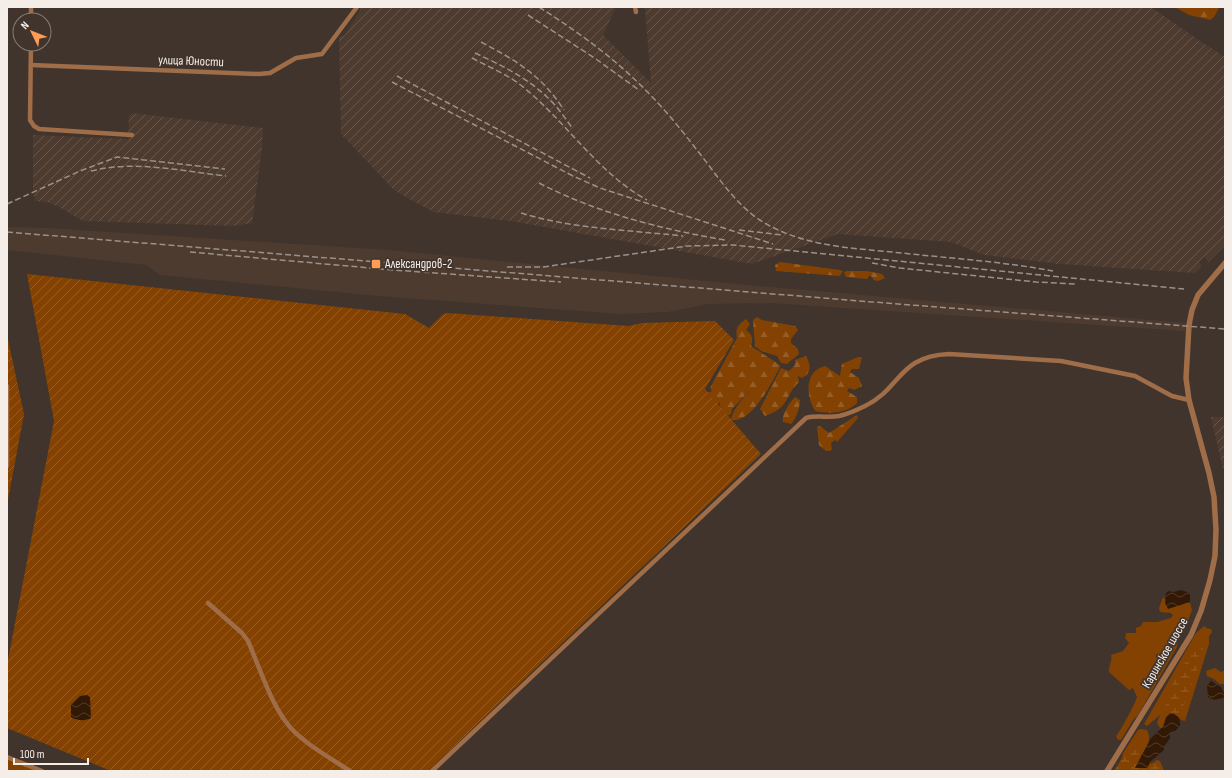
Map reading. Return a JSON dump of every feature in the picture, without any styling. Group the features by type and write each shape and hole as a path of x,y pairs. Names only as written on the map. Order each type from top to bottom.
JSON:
{"street":[{"name":"улица Юности","path":"31,65 231,73 270,73 296,58 322,54 357,7"},
{"path":"31,52 30,120 34,126 39,129 132,135"},
{"name":"Каринское шоссе","path":"1107,771 1191,635 1201,611 1210,580 1216,542 1216,512 1204,450 1190,400 1186,378 1192,310 1206,284 1225,263"},
{"path":"432,771 806,418 812,416 840,416 866,406 880,396 904,370 922,358 933,354 949,354 1061,361 1135,376 1172,396 1190,400"},
{"path":"7,386 7,466"},
{"path":"208,603 237,627 248,641 273,701 286,723 294,732 350,771"},
{"path":"7,757 42,771"}],"shaded area":[{"path":"362,7 616,7 604,36 651,83 645,9 642,7 1151,7 1225,57 1225,245 1208,262 1204,257 1199,262 1202,266 1195,273 1059,264 984,255 951,242 838,234 752,264 511,221 433,212 395,191 341,134 339,37 345,35"},
{"path":"132,113 263,128 262,148 252,223 233,226 83,221 57,206 47,202 35,201 33,190 33,135 128,139 129,116"},
{"path":"7,227 47,228 388,250 747,285 1185,323 1185,331 771,303 708,304 668,312 621,314 378,296 160,275 146,265 7,250"},
{"path":"1211,417 1225,417 1225,469 1223,469"}],"green space":[{"path":"1175,7 1219,8 1214,17 1210,20 1189,15"},
{"path":"780,262 843,271 840,276 776,271 775,265"},
{"path":"846,271 867,271 882,274 885,278 878,281 874,280 870,275 867,279 846,277 844,273"},
{"path":"27,274 405,314 429,328 443,314 448,313 629,326 642,323 715,321 734,340 705,389 761,454 428,771 111,771 7,728 7,665 54,421"},
{"path":"757,317 762,320 795,326 798,330 791,339 791,343 798,349 799,354 787,364 781,363 777,356 761,351 755,346 753,320"},
{"path":"746,319 750,324 746,330 752,337 751,346 780,365 780,367 767,391 754,409 746,416 731,420 736,407 750,391 732,409 731,414 725,417 721,417 720,402 712,413 707,393 712,391 710,388 737,338 736,332 738,327"},
{"path":"7,335 24,414 7,505"},
{"path":"806,356 810,366 808,374 802,378 798,376 799,382 794,387 783,405 773,413 765,416 760,409 781,368 789,371 795,365 795,360"},
{"path":"858,357 862,357 859,369 852,369 850,372 859,378 862,386 854,390 849,388 847,391 857,397 857,403 853,407 843,411 826,413 815,411 809,391 810,378 813,373 825,366 840,376 842,364"},
{"path":"795,397 800,400 796,416 791,424 783,422 788,405"},
{"path":"857,415 858,418 837,442 835,440 831,443 832,449 830,451 826,451 819,445 817,427 820,426 829,433"},
{"path":"1163,597 1166,600 1190,603 1192,610 1184,631 1178,639 1177,647 1138,715 1133,720 1121,740 1118,740 1116,736 1128,717 1137,697 1133,688 1129,690 1109,672 1111,655 1123,651 1129,643 1125,638 1126,633 1136,633 1136,628 1141,626 1143,622 1157,622 1171,618 1173,615 1171,613 1160,612 1159,608"},
{"path":"1204,626 1211,629 1212,632 1209,636 1209,644 1185,721 1181,720 1177,715 1166,721 1162,728 1160,728 1157,723 1160,715 1147,726 1144,724 1196,633"},
{"path":"1201,641 1203,647 1196,673 1179,717 1175,714 1168,714 1166,717 1167,697 1175,678 1197,644"},
{"path":"1215,668 1221,672 1225,670 1225,684 1220,684 1207,676 1206,671"},
{"path":"1138,730 1147,730 1149,734 1149,742 1144,752 1139,759 1122,758 1123,753"},
{"path":"1135,742 1141,757 1135,768 1147,768 1151,761 1151,764 1157,760 1160,761 1164,771 1114,771 1127,750"},
{"path":"7,758 38,771 7,771"}],"water":[{"path":"1181,590 1190,593 1190,602 1168,609 1165,603 1166,593 1169,591 1173,592"},
{"path":"1211,681 1221,687 1225,695 1223,698 1214,700 1208,697 1207,686"},
{"path":"87,695 90,697 91,718 81,720 71,717 71,705 80,696"},
{"path":"1170,713 1175,714 1178,717 1180,726 1175,731 1170,732 1170,738 1164,747 1164,750 1151,761 1147,768 1135,768 1151,738 1163,727 1166,717"}],"railway":[{"path":"539,7 601,50 629,74 657,102 687,137 718,178 741,205 750,213 770,226 799,238 830,245 993,262 1053,271"},
{"path":"528,15 596,59 639,90"},
{"path":"481,42 517,63 537,78 564,110"},
{"path":"475,53 531,83 554,104 573,129"},
{"path":"472,58 518,83 535,97 612,175 647,200"},
{"path":"397,76 590,178"},
{"path":"392,82 573,176 600,188 773,244"},
{"path":"7,204 80,171 117,157 225,169"},
{"path":"91,171 124,166 141,166 226,176"},
{"path":"539,183 561,194 630,219 677,231 725,240"},
{"path":"521,213 581,226 683,236"},
{"path":"739,230 782,235"},
{"path":"7,232 1225,329"},
{"path":"507,267 543,267 687,246 733,245 1184,289"},
{"path":"190,252 393,270 561,282"},
{"path":"872,263 900,268 1036,282 1075,284"}],"place":[{"name":"Александров-2","path":"376,264"}]}
